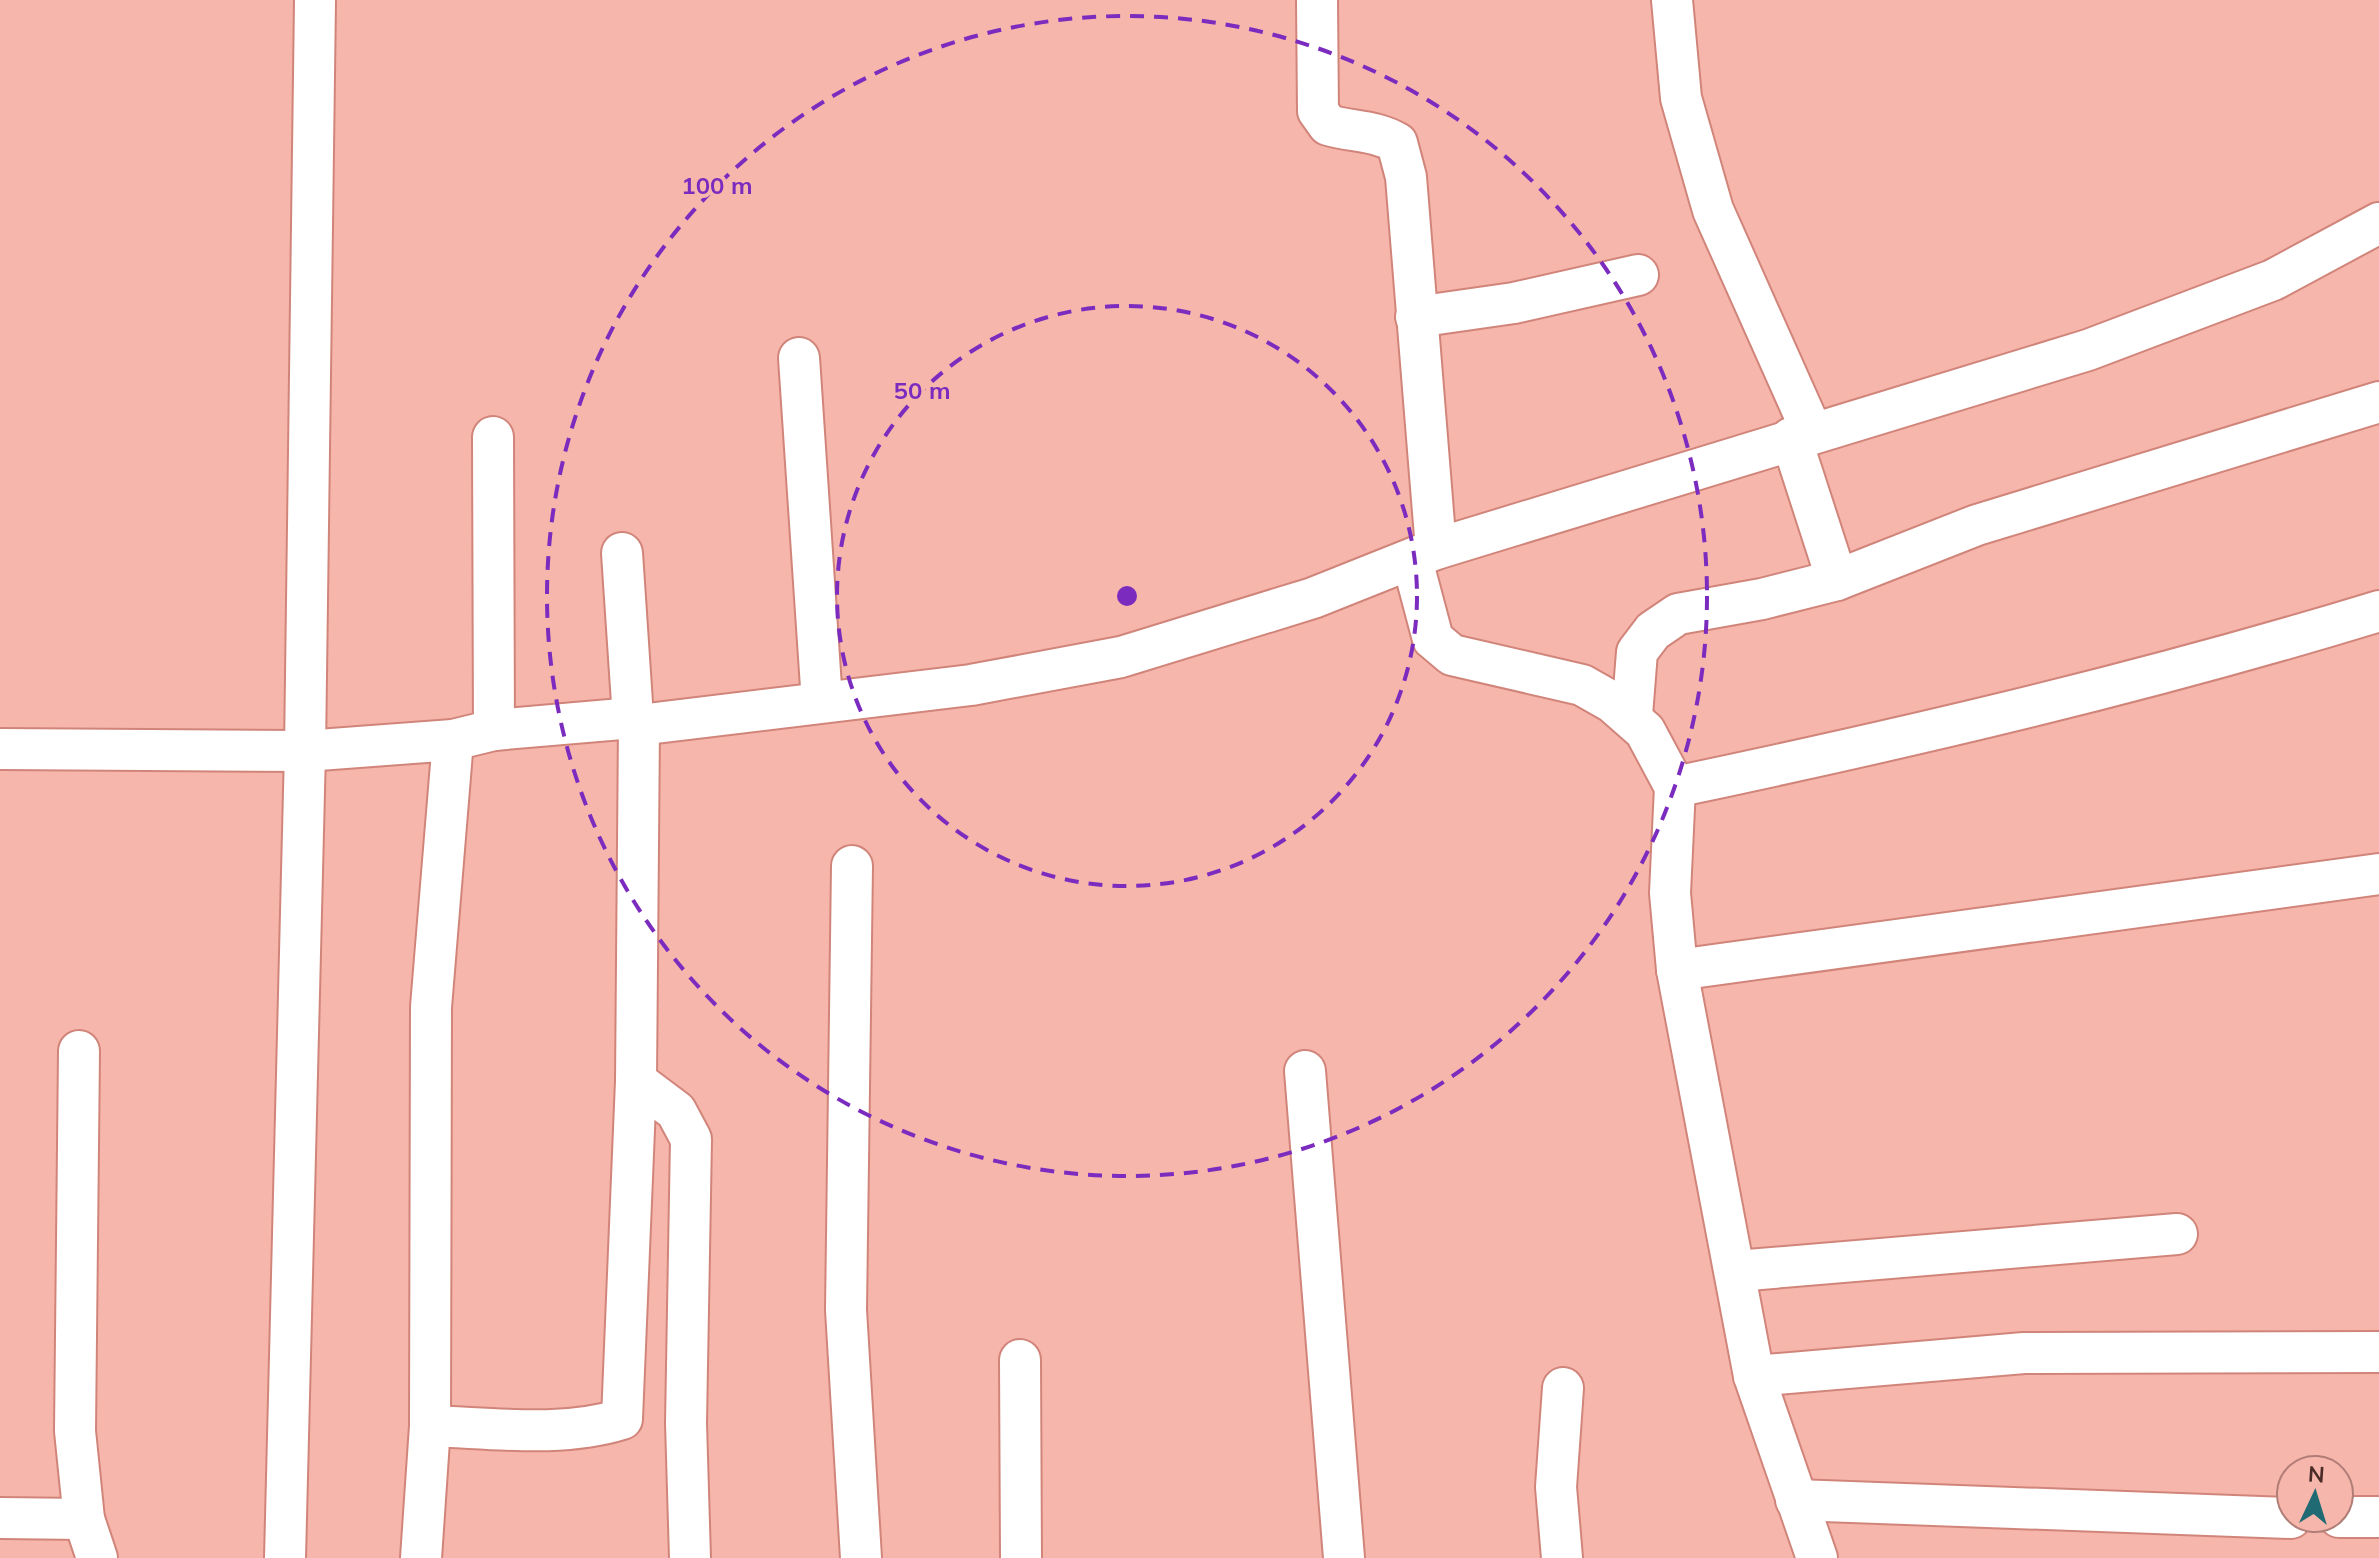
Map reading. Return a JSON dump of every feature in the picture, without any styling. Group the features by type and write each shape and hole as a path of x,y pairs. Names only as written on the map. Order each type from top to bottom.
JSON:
{"street":[{"path":"285,1558 305,751 315,0"},
{"path":"1317,0 1318,111 1328,125 1348,131 1379,132 1397,143 1406,177 1416,317 1424,554 1433,639 1452,655 1582,685 1632,715 1645,731 1675,787 1670,893 1677,970 1754,1376 1817,1558"},
{"path":"1672,0 1681,98 1713,210 1802,435 1837,580"},
{"path":"0,749 305,751 453,740 494,730 636,722 971,685 1121,657 1313,598 1424,554 1802,435 2088,350 2273,280 2379,223"},
{"path":"1416,317 1514,303 1638,275"},
{"path":"799,358 822,702"},
{"path":"1632,715 1637,652 1653,631 1678,614 1762,599 1837,580 1977,525 2379,402"},
{"path":"493,437 494,730"},
{"path":"430,1426 553,1429 601,1426 622,1419 636,1081 636,722 622,553"},
{"path":"1675,787 1947,729 2240,653 2379,611"},
{"path":"421,1558 430,1426 431,1007 453,740"},
{"path":"852,866 846,1310 861,1558"},
{"path":"1677,970 2379,874"},
{"path":"79,1051 75,1431 84,1519 97,1558"},
{"path":"1305,1071 1344,1558"},
{"path":"636,1081 676,1111 691,1139 686,1423 690,1558"},
{"path":"1736,1271 2177,1234"},
{"path":"1754,1376 2024,1353 2379,1352"},
{"path":"1020,1360 1021,1558"},
{"path":"1562,1558 1556,1487 1563,1388"},
{"path":"1796,1500 2275,1517"},
{"path":"2355,1517 2379,1517"},
{"path":"0,1518 84,1519"}]}
